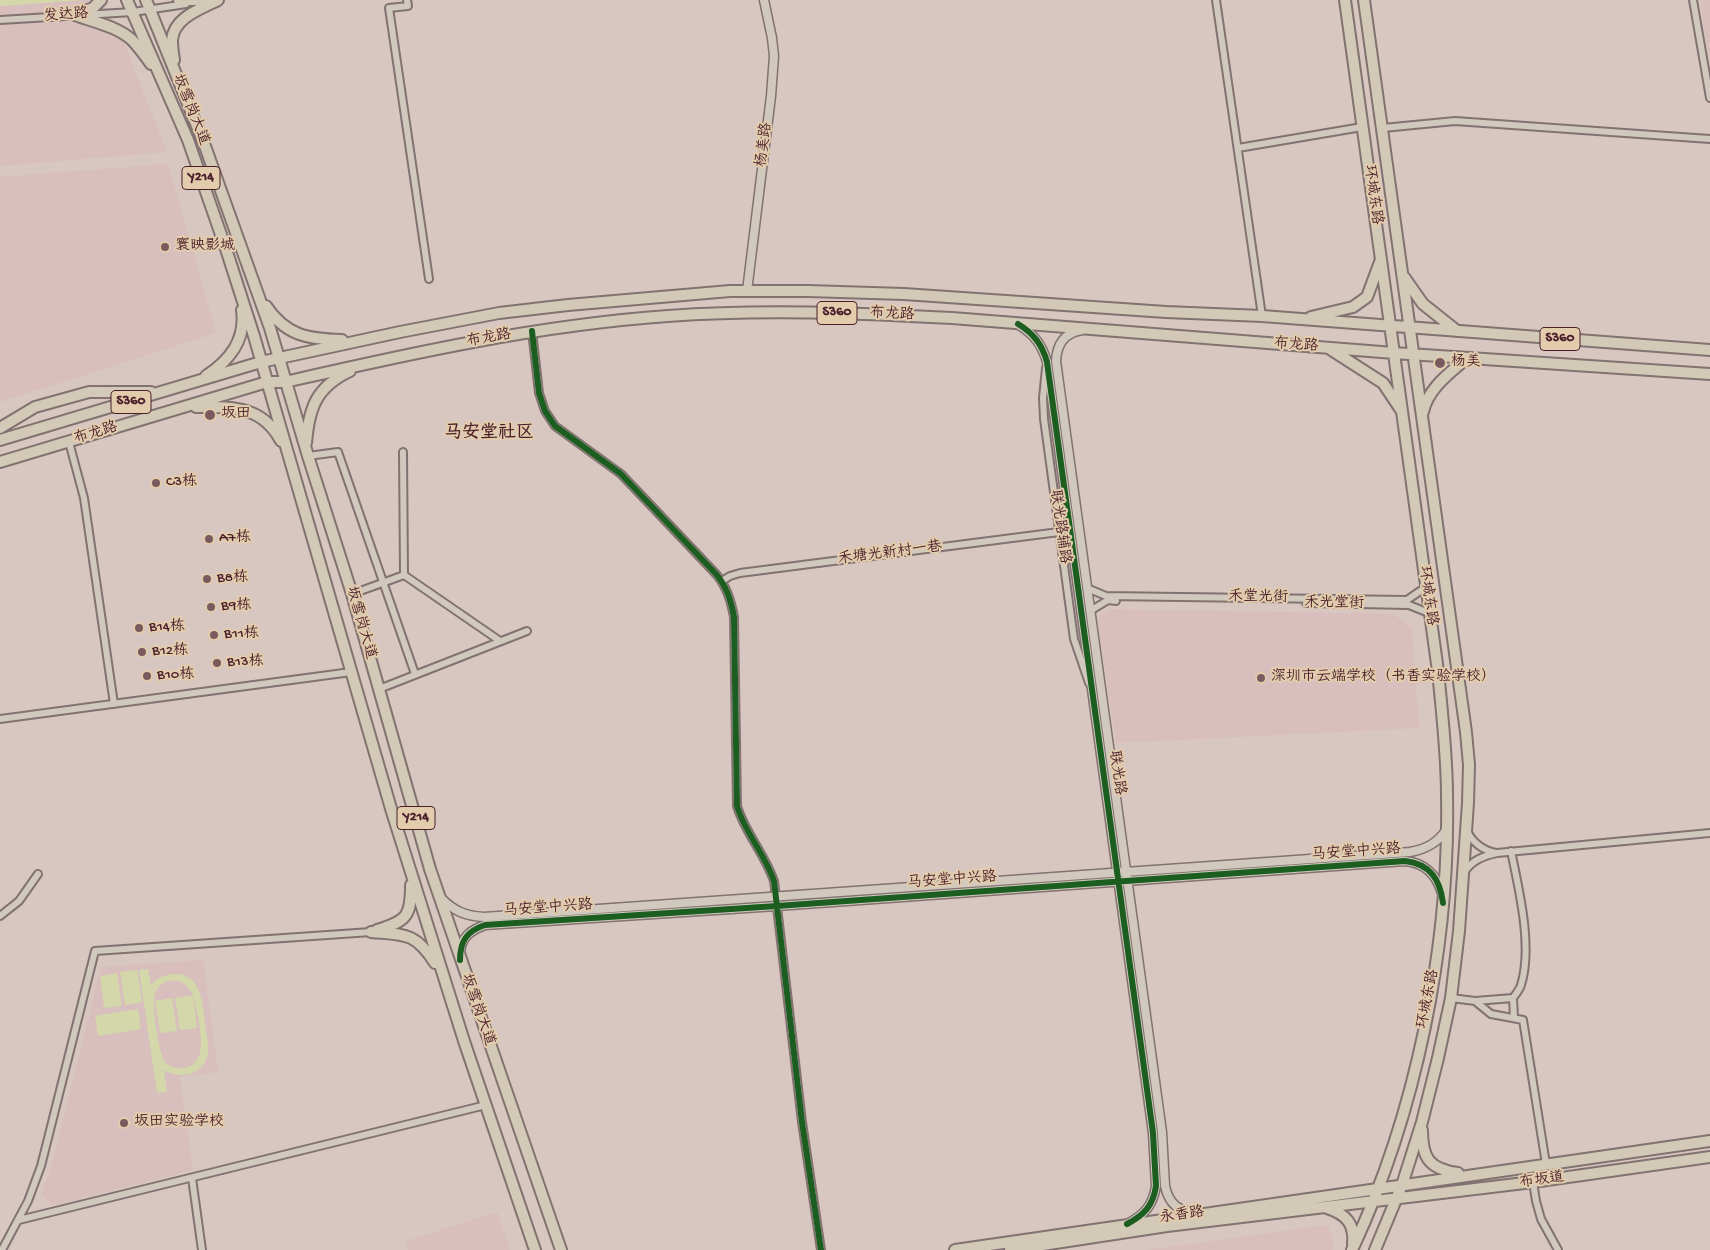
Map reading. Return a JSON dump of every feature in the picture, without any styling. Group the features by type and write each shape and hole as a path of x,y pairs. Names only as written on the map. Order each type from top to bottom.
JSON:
{"main road":[{"path":"75,15 93,8 101,0"},
{"name":"坂雪岗大道","path":"127,0 188,140 238,287 262,362 411,874 534,1250"},
{"path":"179,0 205,0"},
{"path":"175,71 172,41 176,28 187,16 218,0"},
{"name":"环城东路","path":"1345,0 1430,613 1444,731 1448,794 1443,903 1439,943 1427,1014 1408,1098 1379,1188 1353,1249"},
{"name":"环城东路","path":"1364,0 1466,732 1469,783 1464,874 1451,998 1422,1122 1402,1185 1374,1250"},
{"name":"坂雪岗大道","path":"148,4 205,146 259,297 352,594 439,896 561,1250"},
{"path":"75,15 115,29 126,35 136,44 160,76"},
{"path":"1302,319 1353,307 1367,297 1381,259"},
{"path":"1403,275 1424,304 1456,331"},
{"path":"195,383 220,366 231,354 238,342 242,332 243,317 238,287"},
{"name":"布龙路","path":"0,440 262,362 361,340 498,313 650,297 747,291 904,294 1166,312 1262,316 1710,350"},
{"path":"259,297 277,320 294,333 322,340 361,340"},
{"name":"布龙路","path":"0,462 267,382 286,382 428,350 532,332 668,316 743,312 881,314 1394,353 1710,374"},
{"path":"1330,348 1383,383 1402,413"},
{"path":"1422,418 1425,405 1434,388 1468,358"},
{"path":"307,452 311,411 317,397 328,385 343,375 369,363"},
{"path":"0,428 35,407 89,392 162,392"},
{"path":"185,407 237,408 255,413 268,423 288,452"},
{"path":"371,932 394,925 405,916 411,904 411,874"},
{"path":"371,932 401,934 418,941 444,977"},
{"path":"1422,1122 1424,1153 1430,1162 1437,1168 1447,1172 1472,1175"},
{"name":"布坂道","path":"1379,1188 1710,1140"},
{"name":"布坂道","path":"1374,1201 1533,1182 1710,1157"},
{"name":"永香路","path":"955,1250 1379,1188"},
{"name":"永香路","path":"1010,1250 1167,1226 1374,1201"},
{"path":"1324,1207 1344,1215 1350,1222 1354,1237 1353,1249"}],"street":[{"name":"发达路","path":"0,20 133,12 148,4 214,0"},
{"path":"407,0 408,6 389,8 429,279"},
{"name":"杨美路","path":"747,291 771,96 774,56 764,0"},
{"path":"1216,0 1262,316"},
{"path":"1693,0 1710,98"},
{"path":"1382,128 1455,121 1710,139"},
{"path":"1238,148 1362,127"},
{"name":"联光路","path":"1018,324 1035,337 1041,345 1047,362 1153,1133 1156,1186 1152,1203 1139,1218 1127,1224"},
{"name":"联光路","path":"1086,329 1063,338 1058,346 1056,361 1162,1132 1166,1194 1178,1208 1186,1212 1198,1214"},
{"path":"532,332 539,393 545,411 555,426 621,474 722,581 731,603 734,618 737,806 741,819 770,869 774,881 802,1122 821,1250"},
{"name":"联光路辅路","path":"1047,362 1042,398 1059,532 1074,639 1092,690"},
{"path":"69,442 84,498 114,704"},
{"path":"307,452 338,452 415,674"},
{"path":"403,452 404,575"},
{"name":"禾塘光新村一巷","path":"722,581 740,573 1059,532"},
{"path":"352,594 404,575"},
{"path":"404,575 500,641"},
{"name":"禾堂光街","path":"1087,588 1106,596 1407,600 1426,587"},
{"name":"禾光堂街","path":"1090,612 1108,600 1409,605 1430,613"},
{"path":"379,688 527,631"},
{"path":"0,719 351,672"},
{"name":"马安堂中兴路","path":"439,896 449,907 460,913 484,917 1410,852 1435,843 1447,829"},
{"path":"1467,829 1471,838 1479,846 1485,850 1497,853"},
{"path":"1464,874 1472,863 1484,856 1497,853 1710,833"},
{"path":"1510,852 1520,896 1526,962 1521,987 1513,998 1514,1018"},
{"name":"马安堂中兴路","path":"460,960 462,942 476,928 485,926 1404,861 1420,864 1434,876 1442,893 1443,903"},
{"path":"0,916 19,902 38,874"},
{"path":"2,1250 19,1220 41,1166 95,951 371,932"},
{"path":"1451,998 1475,1001 1513,998"},
{"path":"1475,1001 1491,1014 1523,1020 1546,1164"},
{"path":"19,1220 486,1105"},
{"path":"192,1178 202,1250"},
{"path":"1533,1182 1541,1219 1558,1250"}],"shaded area":[{"path":"102,0 120,33 167,152 0,166 0,6"},
{"path":"1701,0 1710,0 1710,61 1704,25"},
{"path":"168,164 216,333 0,402 0,177"},
{"name":"深圳市云端学校（书香实验学校）","path":"1110,609 1393,614 1412,628 1419,728 1116,743 1097,617"},
{"name":"坂田实验学校","path":"203,960 218,1072 180,1077 193,1170 53,1205 41,1194 51,1168 101,967"},
{"path":"497,1212 510,1250 408,1250 406,1241"},
{"path":"1328,1225 1334,1246 1332,1250 1146,1250"}],"green space":[{"path":"0,0 84,0 0,6"},
{"path":"148,969 151,985 156,980 169,975 183,975 194,982 202,1001 208,1045 206,1060 197,1071 191,1074 178,1075 164,1070 167,1092 157,1093 139,970","holes":["176,981 186,985 194,998 201,1039 198,1059 192,1065 183,1068 173,1067 165,1062 160,1049 155,1018 155,994 158,987 164,983"]},
{"path":"137,970 142,1002 125,1005 120,972"},
{"path":"117,973 122,1006 104,1008 100,976"},
{"path":"193,995 197,1028 180,1030 175,998"},
{"path":"172,998 177,1031 160,1033 155,1001"},
{"path":"138,1009 141,1029 98,1036 95,1016"}],"cycle path":[{"path":"1018,324 1036,340 1047,362 1153,1133 1155,1193 1147,1209 1127,1224"},
{"path":"532,331 539,393 545,411 555,426 621,474 716,574 726,589 730,600 734,617 737,806 774,881 802,1122 821,1250"},
{"path":"460,960 463,942 474,930 485,925 1405,861 1421,865 1432,874 1442,894 1443,903"}],"place":[{"name":"寰映影城","path":"165,247"},
{"name":"杨美","path":"1440,363"},
{"name":"坂田","path":"210,415"},
{"name":"C3栋","path":"156,483"},
{"name":"A7栋","path":"209,539"},
{"name":"B8栋","path":"207,579"},
{"name":"B9栋","path":"211,607"},
{"name":"B14栋","path":"139,628"},
{"name":"B11栋","path":"214,635"},
{"name":"B12栋","path":"142,652"},
{"name":"B13栋","path":"217,663"},
{"name":"B10栋","path":"147,676"},
{"name":"深圳市云端学校（书香实验学校）","path":"1261,678"},
{"name":"坂田实验学校","path":"124,1123"}],"district":[{"name":"马安堂社区","path":"489,434"}]}
